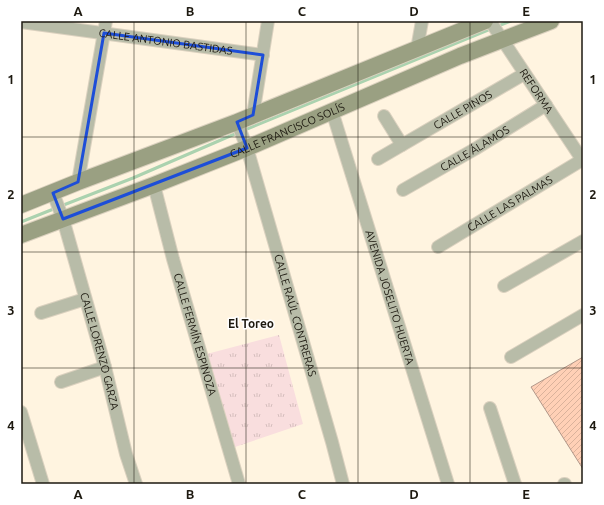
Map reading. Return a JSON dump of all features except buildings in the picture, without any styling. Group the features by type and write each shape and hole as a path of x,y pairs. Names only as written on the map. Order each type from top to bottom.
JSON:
{"main road":[{"path":"21,205 237,122 485,21"},
{"name":"CALLE FRANCISCO SOLÍS","path":"21,235 154,185 246,148 460,56 551,21"}],"street":[{"path":"78,182 106,21"},
{"path":"253,115 268,21"},
{"path":"417,49 422,21"},
{"name":"REFORMA","path":"490,21 583,161"},
{"name":"CALLE ANTONIO BASTIDAS","path":"21,22 262,55"},
{"name":"CALLE PINOS","path":"378,159 524,74"},
{"name":"CALLE ÁLAMOS","path":"403,190 475,149 546,105"},
{"name":"AVENIDA JOSELITO HUERTA","path":"332,111 448,484"},
{"path":"384,116 402,145"},
{"name":"CALLE RAÚL CONTRERAS","path":"237,122 330,434 343,484"},
{"name":"CALLE LAS PALMAS","path":"438,247 583,161"},
{"name":"CALLE FERMÍN ESPINOZA","path":"154,185 172,259 239,484"},
{"name":"CALLE LORENZO GARZA","path":"53,193 63,219 105,367 126,454 136,484"},
{"path":"504,286 583,240"},
{"path":"41,314 85,299"},
{"path":"511,357 583,315"},
{"path":"61,382 105,367"},
{"path":"490,408 515,484"},
{"path":"21,412 43,484"}],"highlighted area":[{"path":"104,33 263,55 253,115 237,122 247,148 63,219 53,193 78,182"}],"green space":[{"path":"279,335 303,424 235,447 203,355"}],"waterway":[{"path":"498,26 511,21"},
{"path":"242,131 493,28"},
{"path":"61,206 133,178 237,133"},
{"path":"21,222 56,208"}],"district":[{"name":"El Toreo","path":"251,324"}]}
